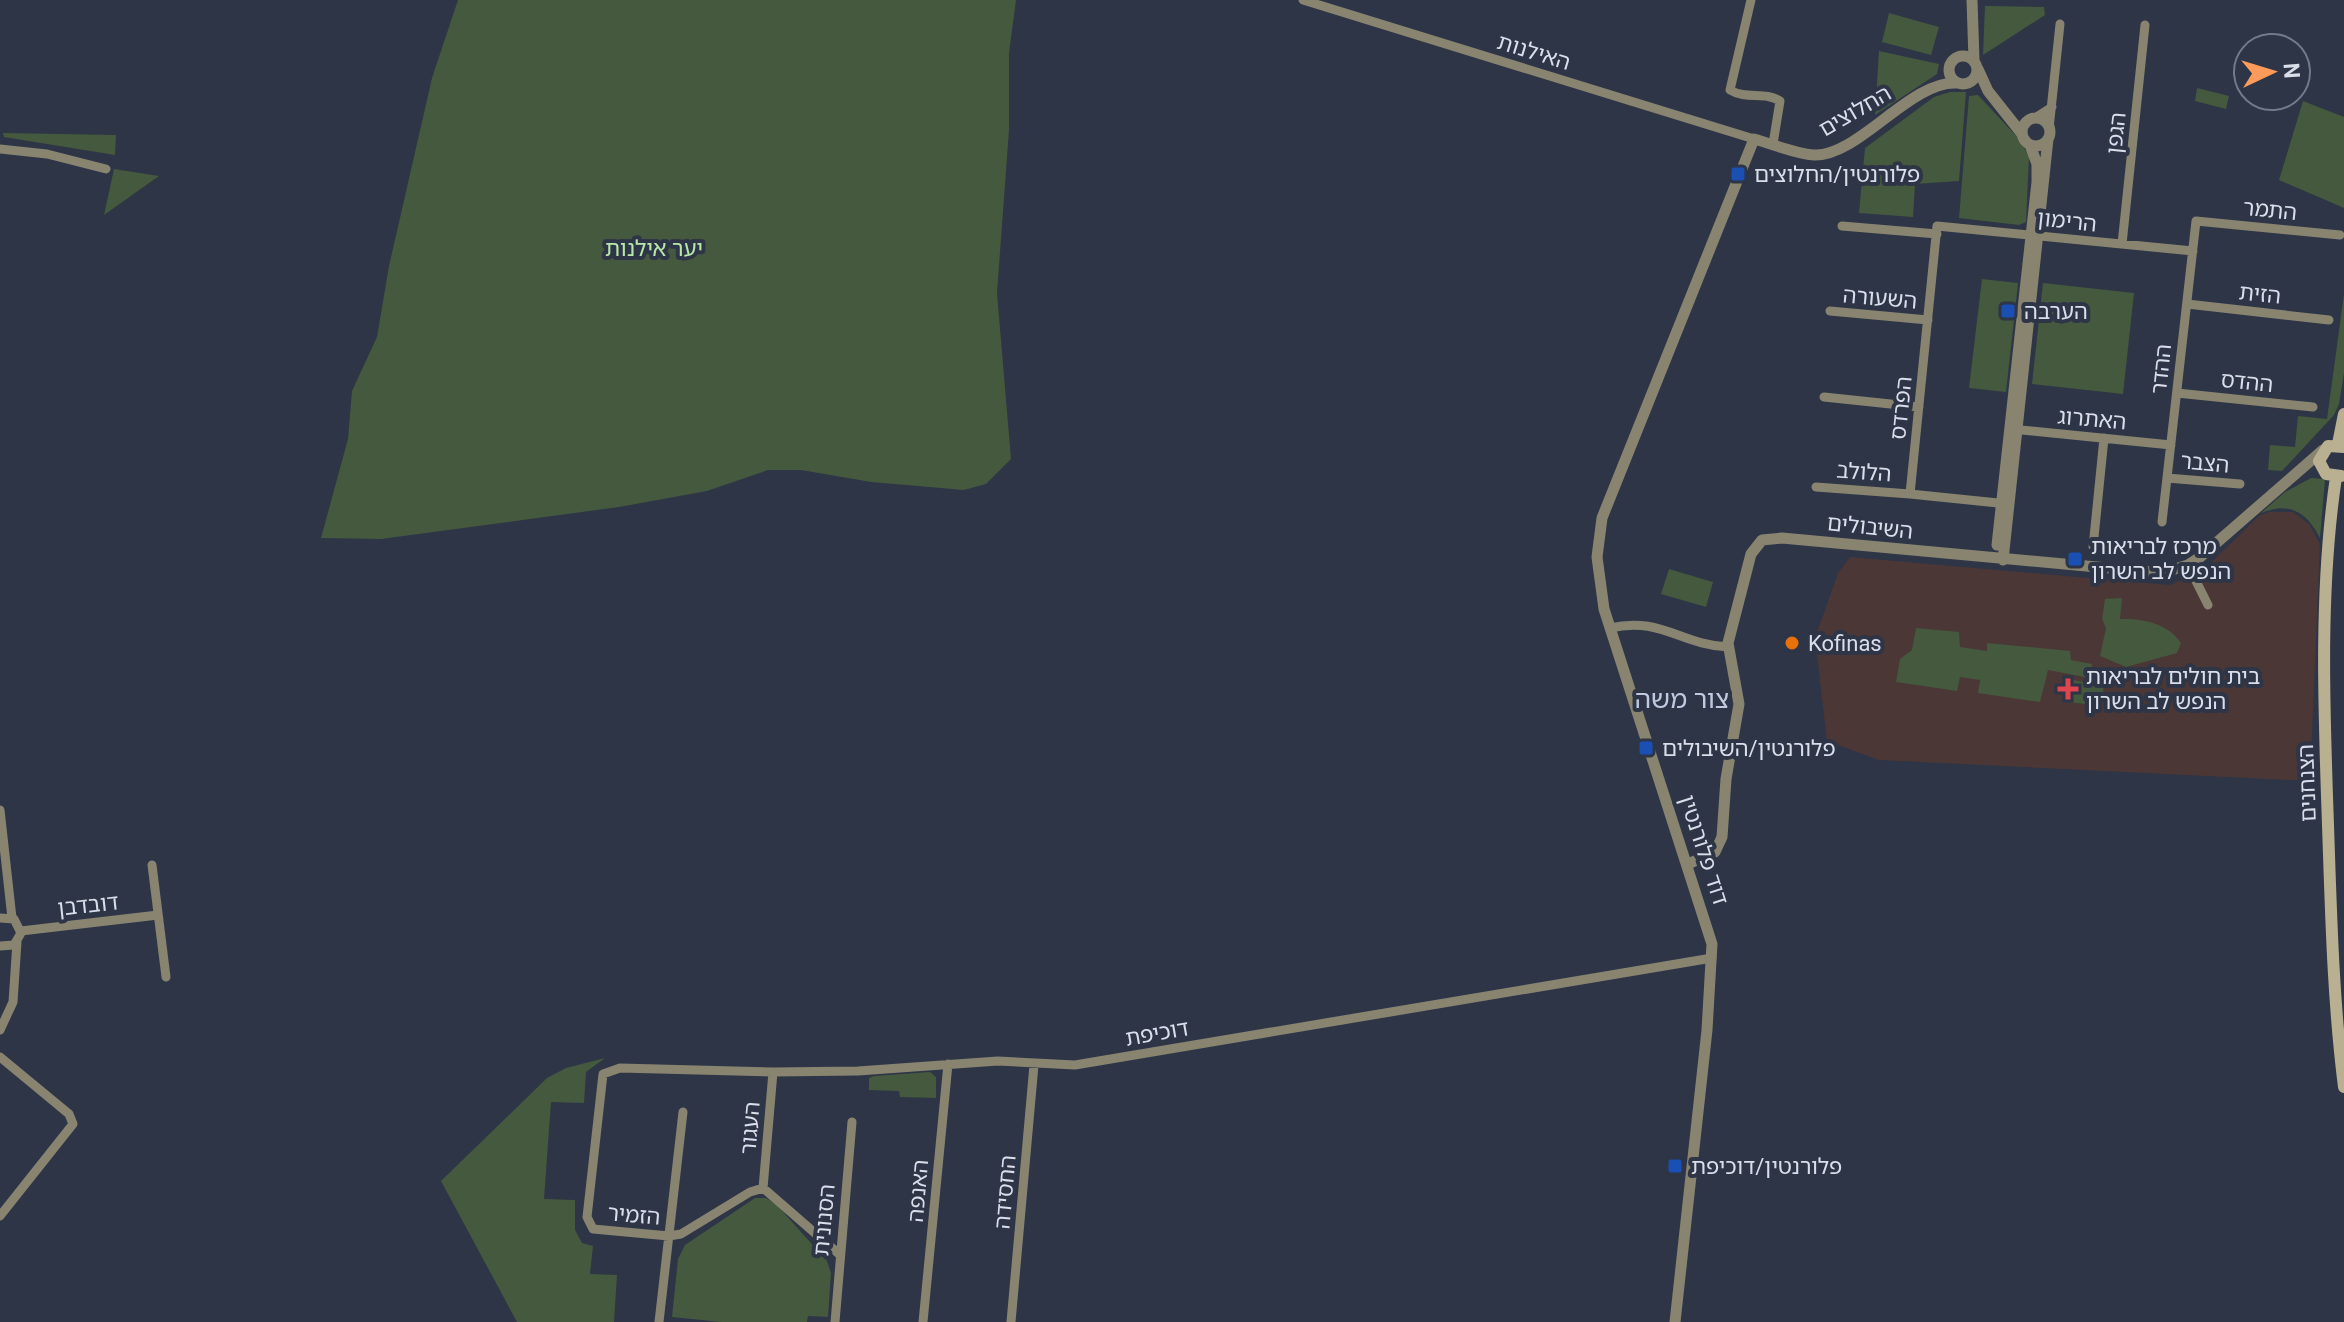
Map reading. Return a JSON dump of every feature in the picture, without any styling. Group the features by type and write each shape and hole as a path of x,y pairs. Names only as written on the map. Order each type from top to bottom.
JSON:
{"main road":[{"path":"2323,449 2341,446 2344,414"},
{"name":"הצנחנים","path":"2323,449 2319,461 2335,474 2324,660 2334,989 2344,1087"}],"street":[{"name":"האילנות","path":"1303,0 1754,139"},
{"path":"1751,0 1730,90 1737,94 1771,95 1780,101 1773,144"},
{"name":"החלוצים","path":"1972,0 1976,65"},
{"path":"1999,559 2060,24"},
{"name":"הגפן","path":"2122,244 2145,25"},
{"name":"החלוצים","path":"1754,139 1815,155 1835,151 1927,91 1953,61 1973,26"},
{"path":"1976,65 1953,61 1951,78 1994,97"},
{"path":"1962,83 1975,78 1976,65"},
{"path":"1976,65 1994,97 2007,110 2030,145 2038,173 2035,236"},
{"name":"החלוצים","path":"1927,91 1962,83"},
{"path":"2022,134 2032,118 2052,107"},
{"path":"2007,110 2045,121 2049,134"},
{"path":"2030,145 2040,145 2049,134"},
{"name":"דוד פלורנטין","path":"1675,1322 1712,958 1706,918 1610,628 1597,557 1602,518 1754,139"},
{"path":"0,149 47,154 106,169"},
{"name":"התמר","path":"2196,221 2340,235"},
{"name":"ההדר","path":"2162,522 2196,221"},
{"name":"הרימון","path":"1842,226 2035,236 2193,251"},
{"name":"הפרדס","path":"1910,494 1937,230"},
{"name":"הזית","path":"2187,304 2329,320"},
{"name":"השעורה","path":"1830,311 1928,320"},
{"name":"ההדס","path":"2177,393 2313,407"},
{"path":"1824,397 1919,407"},
{"name":"האתרוג","path":"2014,430 2171,445"},
{"path":"2093,547 2104,438"},
{"name":"השיבולים","path":"1688,864 1715,852 1722,837 1726,779 1739,704 1729,647 1751,554 1758,543 1767,538 2146,574 2188,565 2323,449"},
{"name":"השיבולים","path":"2292,477 2307,471 2335,474"},
{"name":"הצבר","path":"2167,478 2240,484"},
{"name":"הלולב","path":"1816,487 1910,494"},
{"path":"1910,494 2006,503"},
{"path":"2188,565 2208,605"},
{"path":"1610,628 1645,623 1705,645 1729,647"},
{"path":"0,810 12,918 21,931 17,942 13,1002 0,1030"},
{"path":"152,865 166,977"},
{"name":"דובדבן","path":"21,931 158,915"},
{"path":"0,918 12,918"},
{"path":"0,946 9,947 17,942"},
{"path":"0,946 15,972"},
{"name":"דוכיפת","path":"603,1074 620,1068 773,1072 1010,1061 1034,1065 1090,1063 1559,981 1712,958"},
{"path":"0,1057 69,1114 73,1124 0,1216"},
{"name":"האנפה","path":"923,1322 948,1064"},
{"name":"החסידה","path":"1011,1322 1034,1065"},
{"name":"העגור","path":"763,1188 773,1072"},
{"name":"הזמיר","path":"603,1074 588,1224 600,1231 669,1236 689,1231 750,1192 763,1188"},
{"path":"659,1322 683,1112"},
{"name":"הסנונית","path":"835,1322 852,1122"},
{"path":"763,1188 839,1254"}],"shaded area":[{"name":"בית חולים לבריאות הנפש לב השרון","path":"2269,512 2293,512 2309,524 2320,544 2310,781 1879,760 1827,741 1815,638 1838,573 1850,557 2169,585 2200,573 2259,516"}],"green space":[{"name":"יער אילנות","path":"458,0 1016,0 1009,53 1009,130 997,293 1011,459 986,484 964,490 871,482 801,470 768,470 707,491 619,507 381,539 321,538 348,439 352,391 377,337 389,266 432,78"},
{"path":"1985,6 2044,7 2045,15 1983,55"},
{"path":"1889,13 1939,27 1931,55 1882,42"},
{"path":"1879,51 1939,64 1937,74 1875,115"},
{"path":"2197,88 2229,96 2226,109 2195,101"},
{"path":"1950,92 1966,92 1959,181 1915,184 1913,217 1859,213 1865,148 1934,97"},
{"path":"1978,95 2020,140 2029,157 2026,222 2019,225 1959,218 1969,96"},
{"path":"2312,105 2344,117 2344,208 2279,180 2300,112 2312,112"},
{"path":"3,133 116,135 115,155 4,137"},
{"path":"114,169 159,176 104,215"},
{"path":"1982,279 2018,283 2006,392 1969,388"},
{"path":"2043,283 2134,293 2123,394 2032,384"},
{"path":"2344,294 2344,373 2339,404 2334,415 2282,471 2268,470 2270,445 2295,447 2298,416 2327,419"},
{"path":"2311,478 2325,479 2320,538 2309,521 2296,511 2280,508 2261,513 2285,492"},
{"path":"1669,569 1713,582 1706,607 1661,594"},
{"path":"2122,598 2120,619 2162,626 2181,643 2177,653 2126,667 2100,656 2106,628 2102,619 2105,599"},
{"path":"1916,628 1959,632 1960,647 1987,651 1987,643 2070,651 2071,660 2092,664 2090,678 2048,670 2040,702 1978,693 1980,680 1960,677 1957,691 1896,682 1900,659 1912,650"},
{"path":"2072,680 2104,685 2101,706 2069,702"},
{"path":"605,1058 586,1072 584,1103 551,1102 544,1199 575,1200 575,1230 582,1243 593,1246 590,1274 617,1275 614,1322 517,1322 441,1181 547,1078 566,1068"},
{"path":"930,1072 936,1077 936,1098 900,1097 899,1091 869,1090 869,1078 874,1076"},
{"path":"755,1198 766,1198 776,1204 827,1261 831,1273 828,1317 808,1316 807,1322 721,1322 672,1317 678,1259 685,1245"}],"place":[{"name":"פלורנטין/החלוצים","path":"1738,174"},
{"name":"הערבה","path":"2008,311"},
{"name":"מרכז לבריאות הנפש לב השרון","path":"2075,559"},
{"name":"Kofinas","path":"1792,643"},
{"name":"בית חולים לבריאות הנפש לב השרון","path":"2068,689"},
{"name":"פלורנטין/השיבולים","path":"1646,748"},
{"name":"פלורנטין/דוכיפת","path":"1675,1166"}],"district":[{"name":"צור משה","path":"1682,699"}]}
